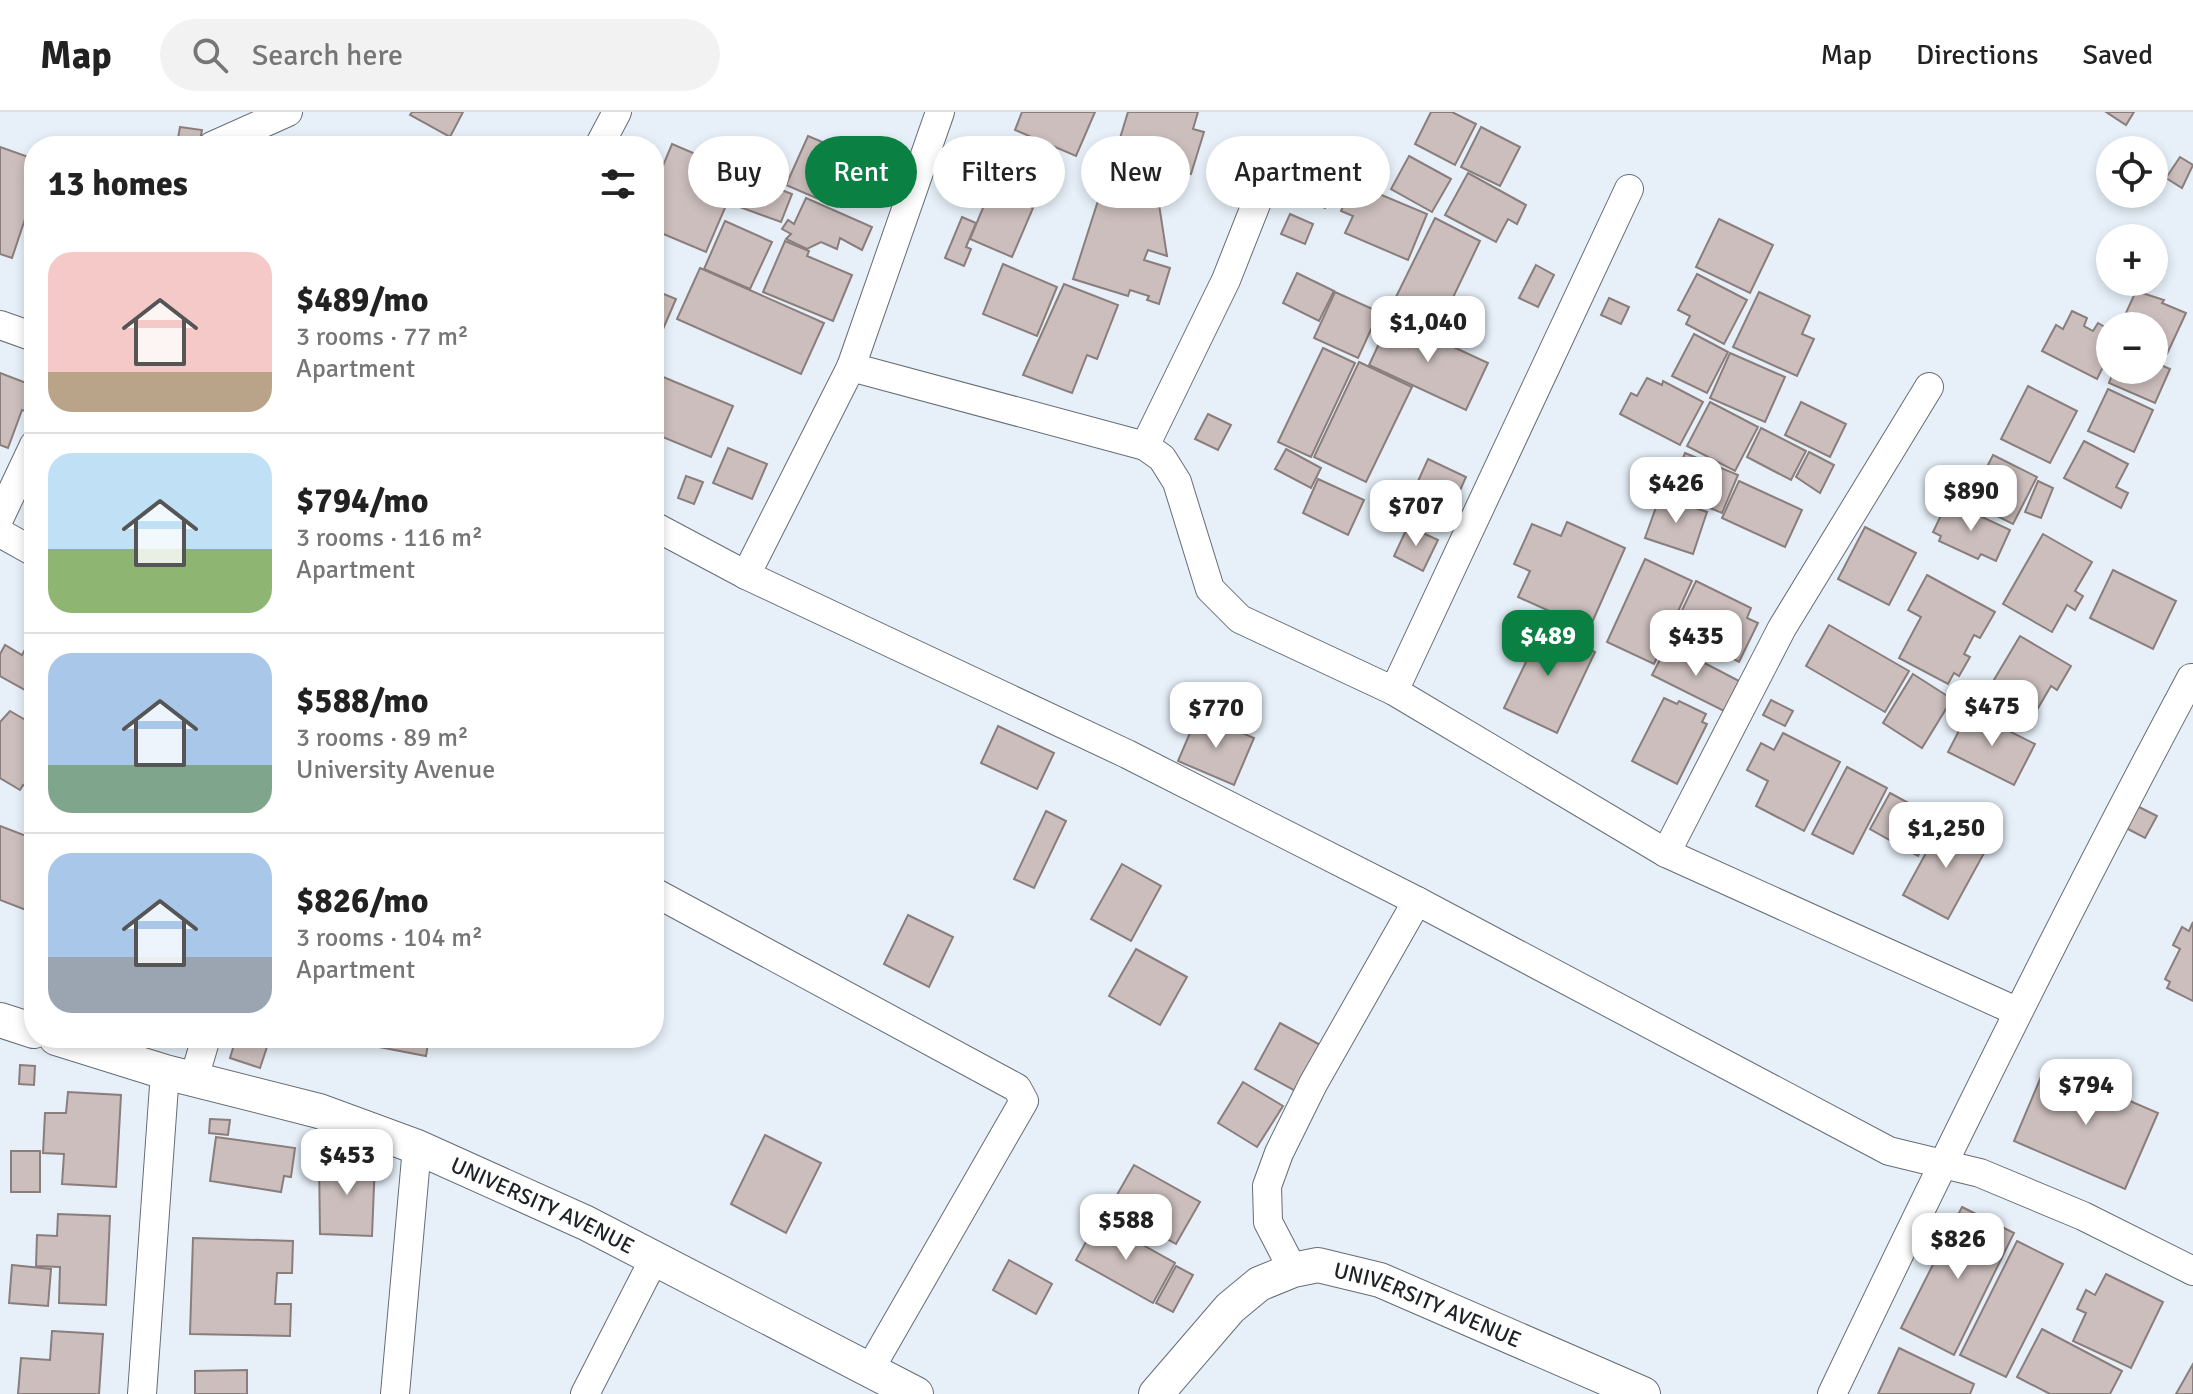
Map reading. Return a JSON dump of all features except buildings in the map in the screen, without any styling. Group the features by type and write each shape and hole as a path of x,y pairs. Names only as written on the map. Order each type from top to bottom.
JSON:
{"street":[{"path":"234,136 288,112"},
{"path":"604,136 617,112"},
{"path":"746,575 851,367 940,112"},
{"path":"1394,691 1629,189"},
{"path":"1145,446 1226,280 1254,208"},
{"path":"0,325 24,333"},
{"path":"851,367 1145,446 1162,458 1177,482 1210,589 1240,619 1394,691 1666,853 2016,1011"},
{"path":"1666,853 1782,628 1929,387"},
{"path":"0,517 24,466"},
{"path":"664,531 746,575 1127,754 1417,901 1667,1031 1847,1131 1889,1151 1980,1173 2083,1216 2193,1271"},
{"path":"0,533 24,546"},
{"path":"1832,1394 1946,1165 2016,1011 2191,678"},
{"path":"664,897 1017,1088 1023,1095 1024,1101 870,1369"},
{"path":"1293,1270 1268,1222 1267,1186 1313,1084 1417,901"},
{"path":"0,1020 24,1028"},
{"name":"UNIVERSITY AVENUE","path":"89,1048 319,1111 417,1147 586,1223 916,1394"},
{"path":"142,1394 179,1075 199,1048"},
{"path":"395,1394 417,1147"},
{"path":"585,1394 654,1259"},
{"name":"UNIVERSITY AVENUE","path":"1156,1394 1230,1308 1259,1284 1293,1270 1318,1265 1380,1280 1643,1394"}]}
